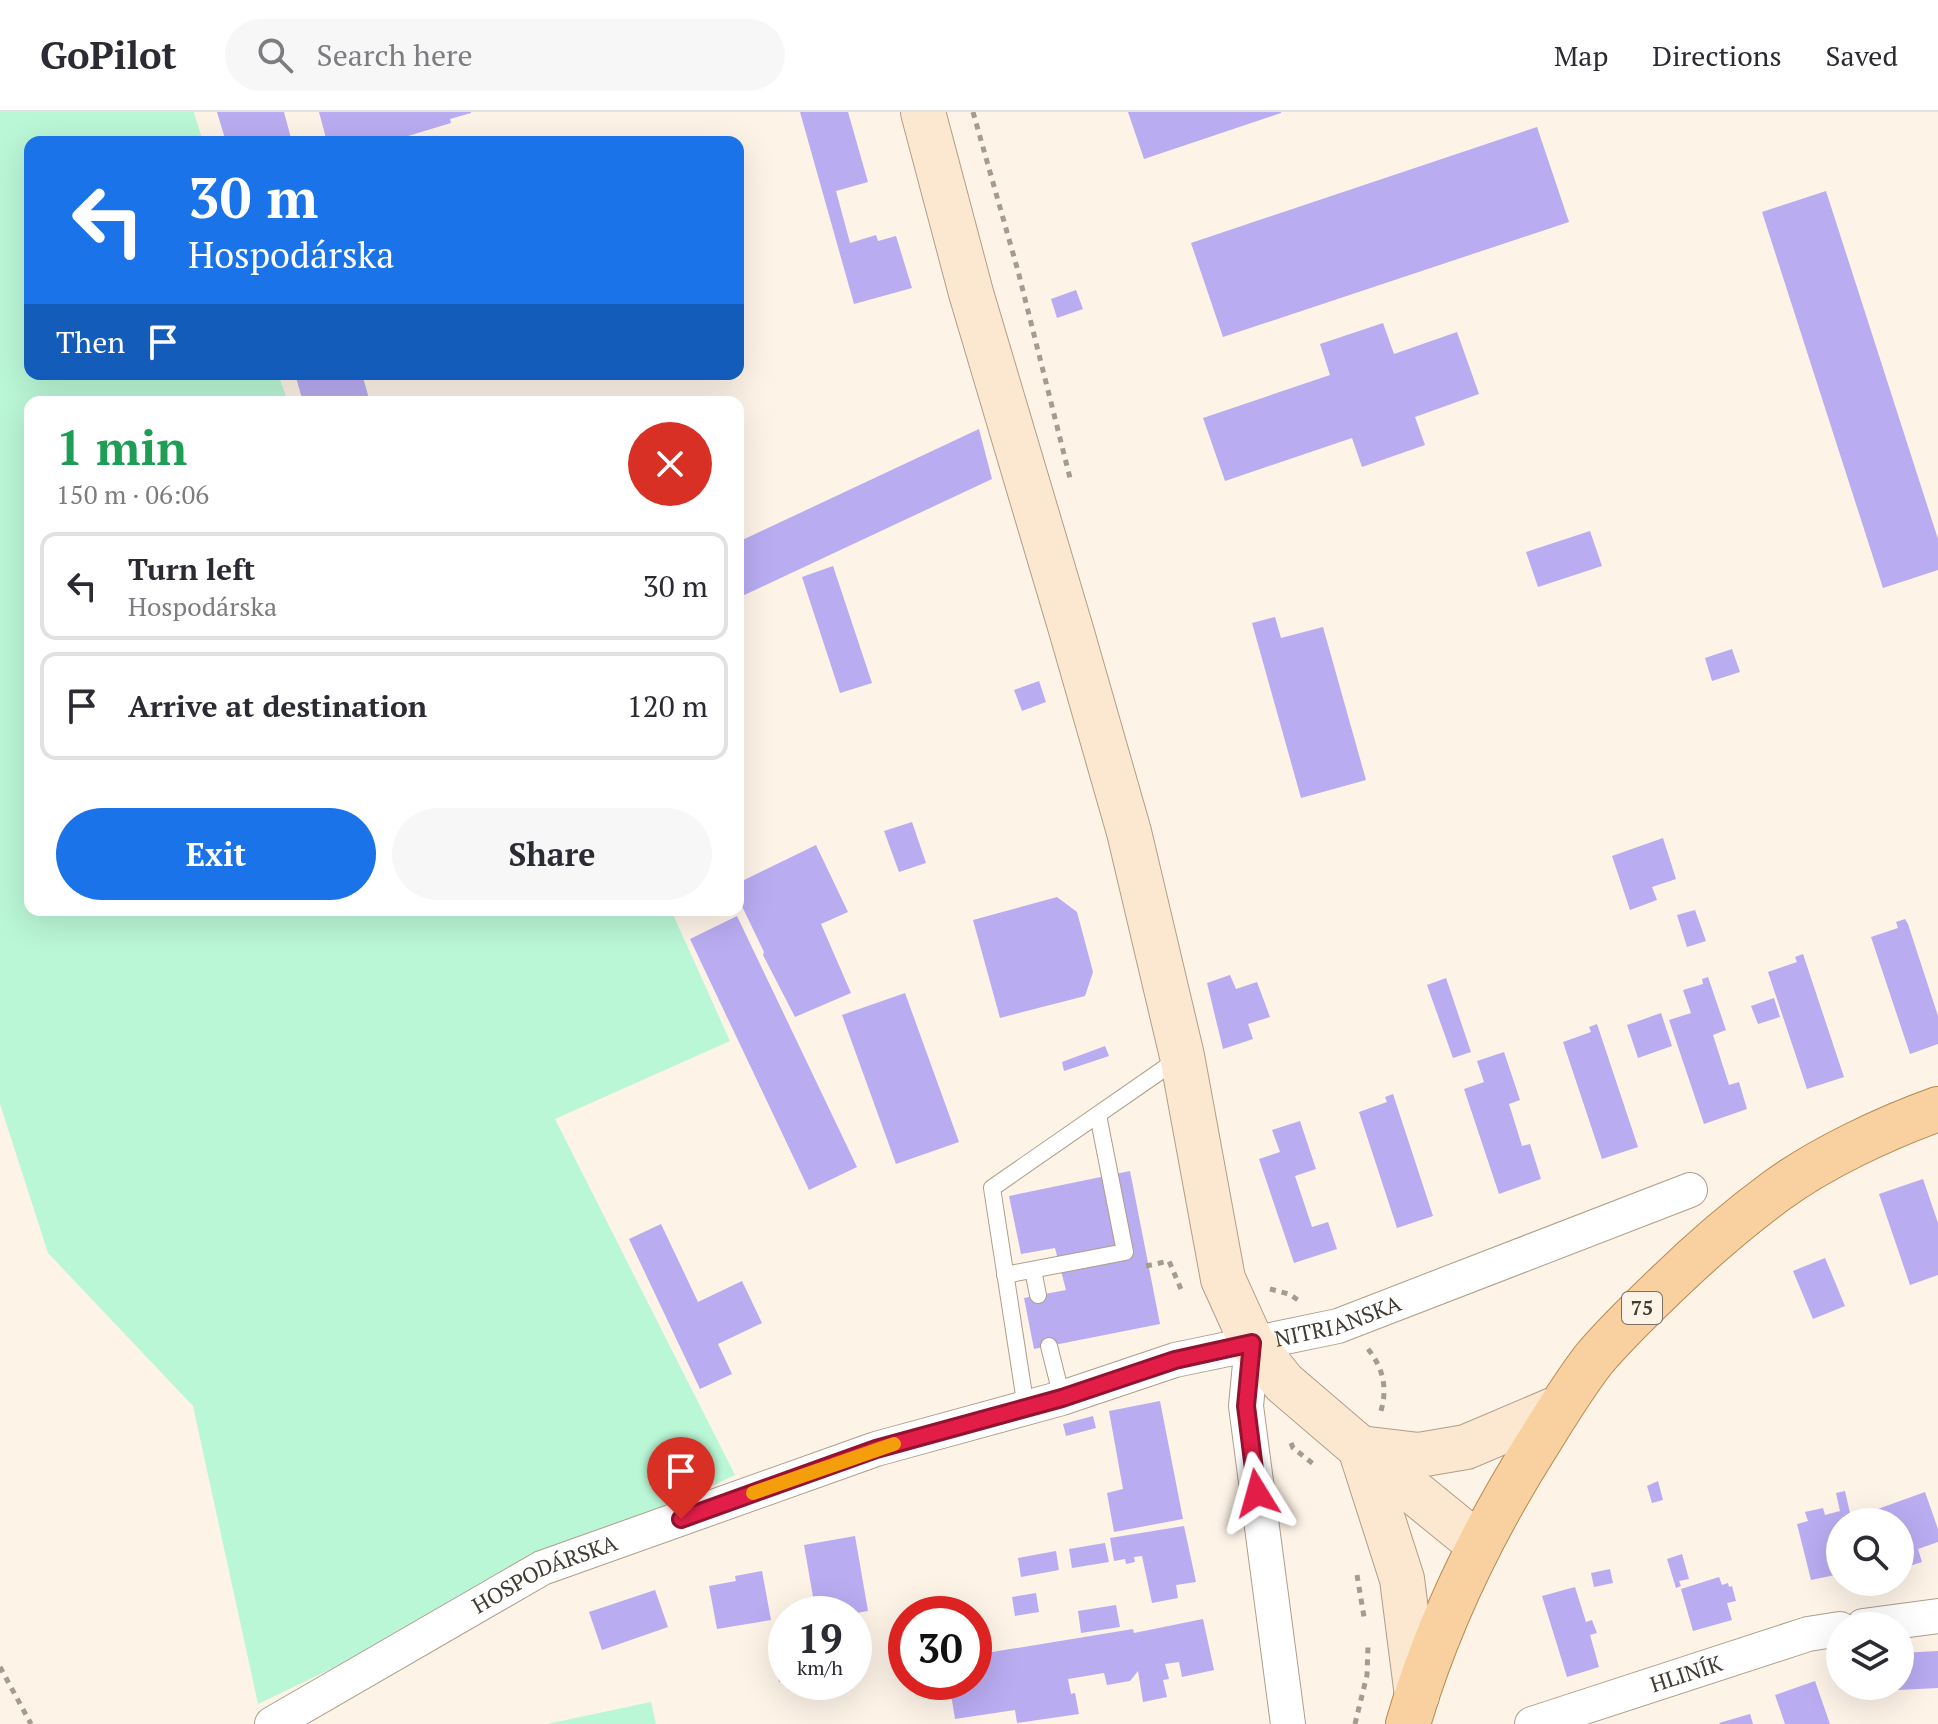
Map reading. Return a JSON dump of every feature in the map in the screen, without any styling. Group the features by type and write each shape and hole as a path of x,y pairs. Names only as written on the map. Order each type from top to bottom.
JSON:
{"main road":[{"name":"75","path":"1412,1710 1443,1626 1479,1545 1514,1481 1595,1358 1684,1267 1778,1190 1874,1136 1938,1109"}],"street":[{"path":"923,112 971,293 1129,832 1182,1056 1223,1279 1252,1343 1284,1383 1479,1545"},
{"name":"NITRIANSKA","path":"1288,1724 1246,1406 1252,1343 1338,1326 1690,1190"},
{"name":"HOSPODÁRSKA","path":"272,1724 542,1568 876,1449 1062,1398 1175,1360 1252,1343"},
{"path":"1360,1448 1419,1455 1466,1447 1560,1407"},
{"path":"1360,1448 1402,1579 1412,1710"},
{"path":"1914,1619 1938,1616"},
{"name":"HLINÍK","path":"1532,1724 1808,1634 1826,1631"}],"lane":[{"path":"1026,1408 992,1188 1182,1056"},
{"path":"1005,1275 1125,1252 1098,1115"},
{"path":"1033,1270 1038,1295"},
{"path":"1049,1346 1062,1398"}],"path":[{"path":"1289,1294 1365,1345 1378,1361 1386,1397 1378,1422 1360,1448"},
{"path":"1356,1569 1365,1625"},
{"path":"1355,1724 1367,1675 1367,1638"},
{"path":"0,1667 31,1724"}],"green space":[{"path":"0,112 194,112 201,136 24,136 24,380 280,380 286,396 24,396 24,916 674,916 730,1041 555,1119 735,1475 258,1704 193,1406 48,1253 0,1104"},
{"path":"651,1702 656,1724 547,1724"}],"building":[{"path":"217,112 284,112 290,136 224,136"},
{"path":"319,112 471,112 450,119 451,123 408,136 325,136"},
{"path":"800,112 848,112 868,182 836,191 850,243 876,235 878,241 896,236 912,288 854,304"},
{"path":"1128,112 1281,112 1281,113 1144,159"},
{"path":"1537,127 1569,222 1223,337 1191,243"},
{"path":"1826,191 1938,539 1938,570 1883,588 1762,212"},
{"path":"1076,290 1083,309 1057,318 1051,299"},
{"path":"1383,323 1394,354 1457,332 1479,394 1415,417 1425,445 1362,467 1352,438 1225,481 1203,418 1330,375 1320,344"},
{"path":"297,380 364,380 368,396 301,396"},
{"path":"979,429 992,479 744,595 744,539"},
{"path":"1590,531 1602,566 1538,587 1526,552"},
{"path":"833,566 872,683 840,693 802,577"},
{"path":"1275,617 1281,638 1323,627 1366,780 1301,798 1252,623"},
{"path":"1732,649 1740,672 1712,681 1705,658"},
{"path":"1039,681 1046,702 1022,711 1014,690"},
{"path":"912,822 926,863 899,872 884,831"},
{"path":"1663,838 1676,879 1652,887 1657,900 1630,910 1612,856"},
{"path":"816,845 848,912 821,924 851,993 795,1017 744,910 744,880"},
{"path":"1057,897 1077,912 1093,972 1085,996 1000,1018 973,920"},
{"path":"1695,910 1706,941 1687,947 1677,915"},
{"path":"737,916 857,1167 809,1190 690,939"},
{"path":"1905,919 1938,1016 1938,1044 1910,1054 1871,937 1898,928 1896,922"},
{"path":"1803,954 1844,1077 1807,1089 1768,972 1797,962 1795,957"},
{"path":"1230,975 1236,989 1257,982 1270,1017 1248,1024 1253,1039 1223,1049 1207,983"},
{"path":"1708,977 1726,1030 1713,1035 1729,1085 1739,1082 1747,1109 1704,1124 1669,1020 1691,1013 1683,990 1703,984 1702,979"},
{"path":"1446,978 1471,1052 1453,1058 1427,985"},
{"path":"905,993 959,1142 896,1164 842,1015"},
{"path":"1774,998 1780,1017 1758,1024 1751,1006"},
{"path":"1661,1013 1672,1046 1638,1058 1627,1025"},
{"path":"1597,1024 1638,1147 1602,1159 1563,1042 1591,1032 1589,1027"},
{"path":"1105,1046 1109,1056 1064,1071 1062,1062"},
{"path":"1504,1052 1520,1100 1509,1104 1522,1146 1530,1144 1541,1179 1499,1194 1464,1089 1484,1082 1477,1061"},
{"path":"1393,1094 1433,1216 1397,1228 1359,1112 1387,1102 1385,1097"},
{"path":"1300,1121 1316,1169 1295,1176 1312,1227 1328,1222 1337,1249 1294,1263 1259,1159 1280,1152 1272,1130"},
{"path":"1130,1171 1160,1324 1034,1349 1024,1298 1066,1290 1055,1248 1021,1254 1009,1196"},
{"path":"1923,1179 1938,1223 1938,1275 1910,1285 1879,1194"},
{"path":"661,1224 698,1302 742,1281 762,1323 718,1344 732,1374 700,1389 629,1239"},
{"path":"1825,1258 1845,1306 1813,1319 1793,1271"},
{"path":"1160,1401 1183,1519 1114,1532 1107,1493 1123,1489 1109,1411"},
{"path":"1093,1416 1096,1428 1066,1436 1063,1424"},
{"path":"1658,1481 1663,1500 1652,1503 1647,1486"},
{"path":"1845,1491 1849,1508 1839,1508 1836,1493"},
{"path":"1925,1492 1938,1529 1938,1542 1918,1549 1922,1562 1914,1565 1914,1508 1881,1508"},
{"path":"1823,1508 1826,1577 1811,1580 1797,1524 1808,1521 1805,1512"},
{"path":"1184,1526 1196,1582 1176,1585 1178,1598 1152,1603 1142,1556 1134,1557 1135,1562 1126,1564 1125,1559 1114,1561 1110,1538"},
{"path":"855,1536 865,1596 813,1596 804,1545"},
{"path":"1105,1543 1109,1562 1072,1568 1069,1549"},
{"path":"1056,1551 1059,1570 1021,1577 1018,1558"},
{"path":"1682,1554 1689,1579 1679,1581 1681,1586 1676,1588 1667,1559"},
{"path":"1610,1569 1613,1583 1594,1587 1591,1573"},
{"path":"762,1571 768,1620 717,1629 709,1586 736,1581 735,1576"},
{"path":"1719,1577 1722,1585 1728,1583 1729,1587 1732,1586 1736,1601 1727,1603 1732,1620 1693,1631 1681,1589"},
{"path":"1575,1587 1586,1622 1592,1620 1597,1633 1590,1635 1599,1667 1567,1677 1542,1596"},
{"path":"655,1590 668,1627 602,1650 589,1612"},
{"path":"1036,1593 1039,1612 1015,1616 1012,1597"},
{"path":"1116,1605 1120,1627 1081,1633 1078,1611"},
{"path":"1203,1619 1214,1670 1182,1677 1179,1662 1165,1664 1169,1679 1163,1680 1167,1697 1143,1702 1138,1671 1130,1681 1107,1685 1104,1673 1068,1679 1071,1694 1075,1693 1079,1714 1017,1723 1015,1710 955,1719 952,1700 992,1700 992,1652 1133,1629 1134,1633"},
{"path":"1938,1651 1938,1688 1914,1689 1914,1652"},
{"path":"1815,1681 1830,1724 1785,1724 1775,1695"},
{"path":"1750,1714 1753,1724 1719,1723"}],"slow traffic":[{"path":"753,1493 894,1444"}],"route":[{"path":"681,1519 876,1449 1062,1398 1175,1360 1252,1343 1246,1406 1257,1493"}]}
